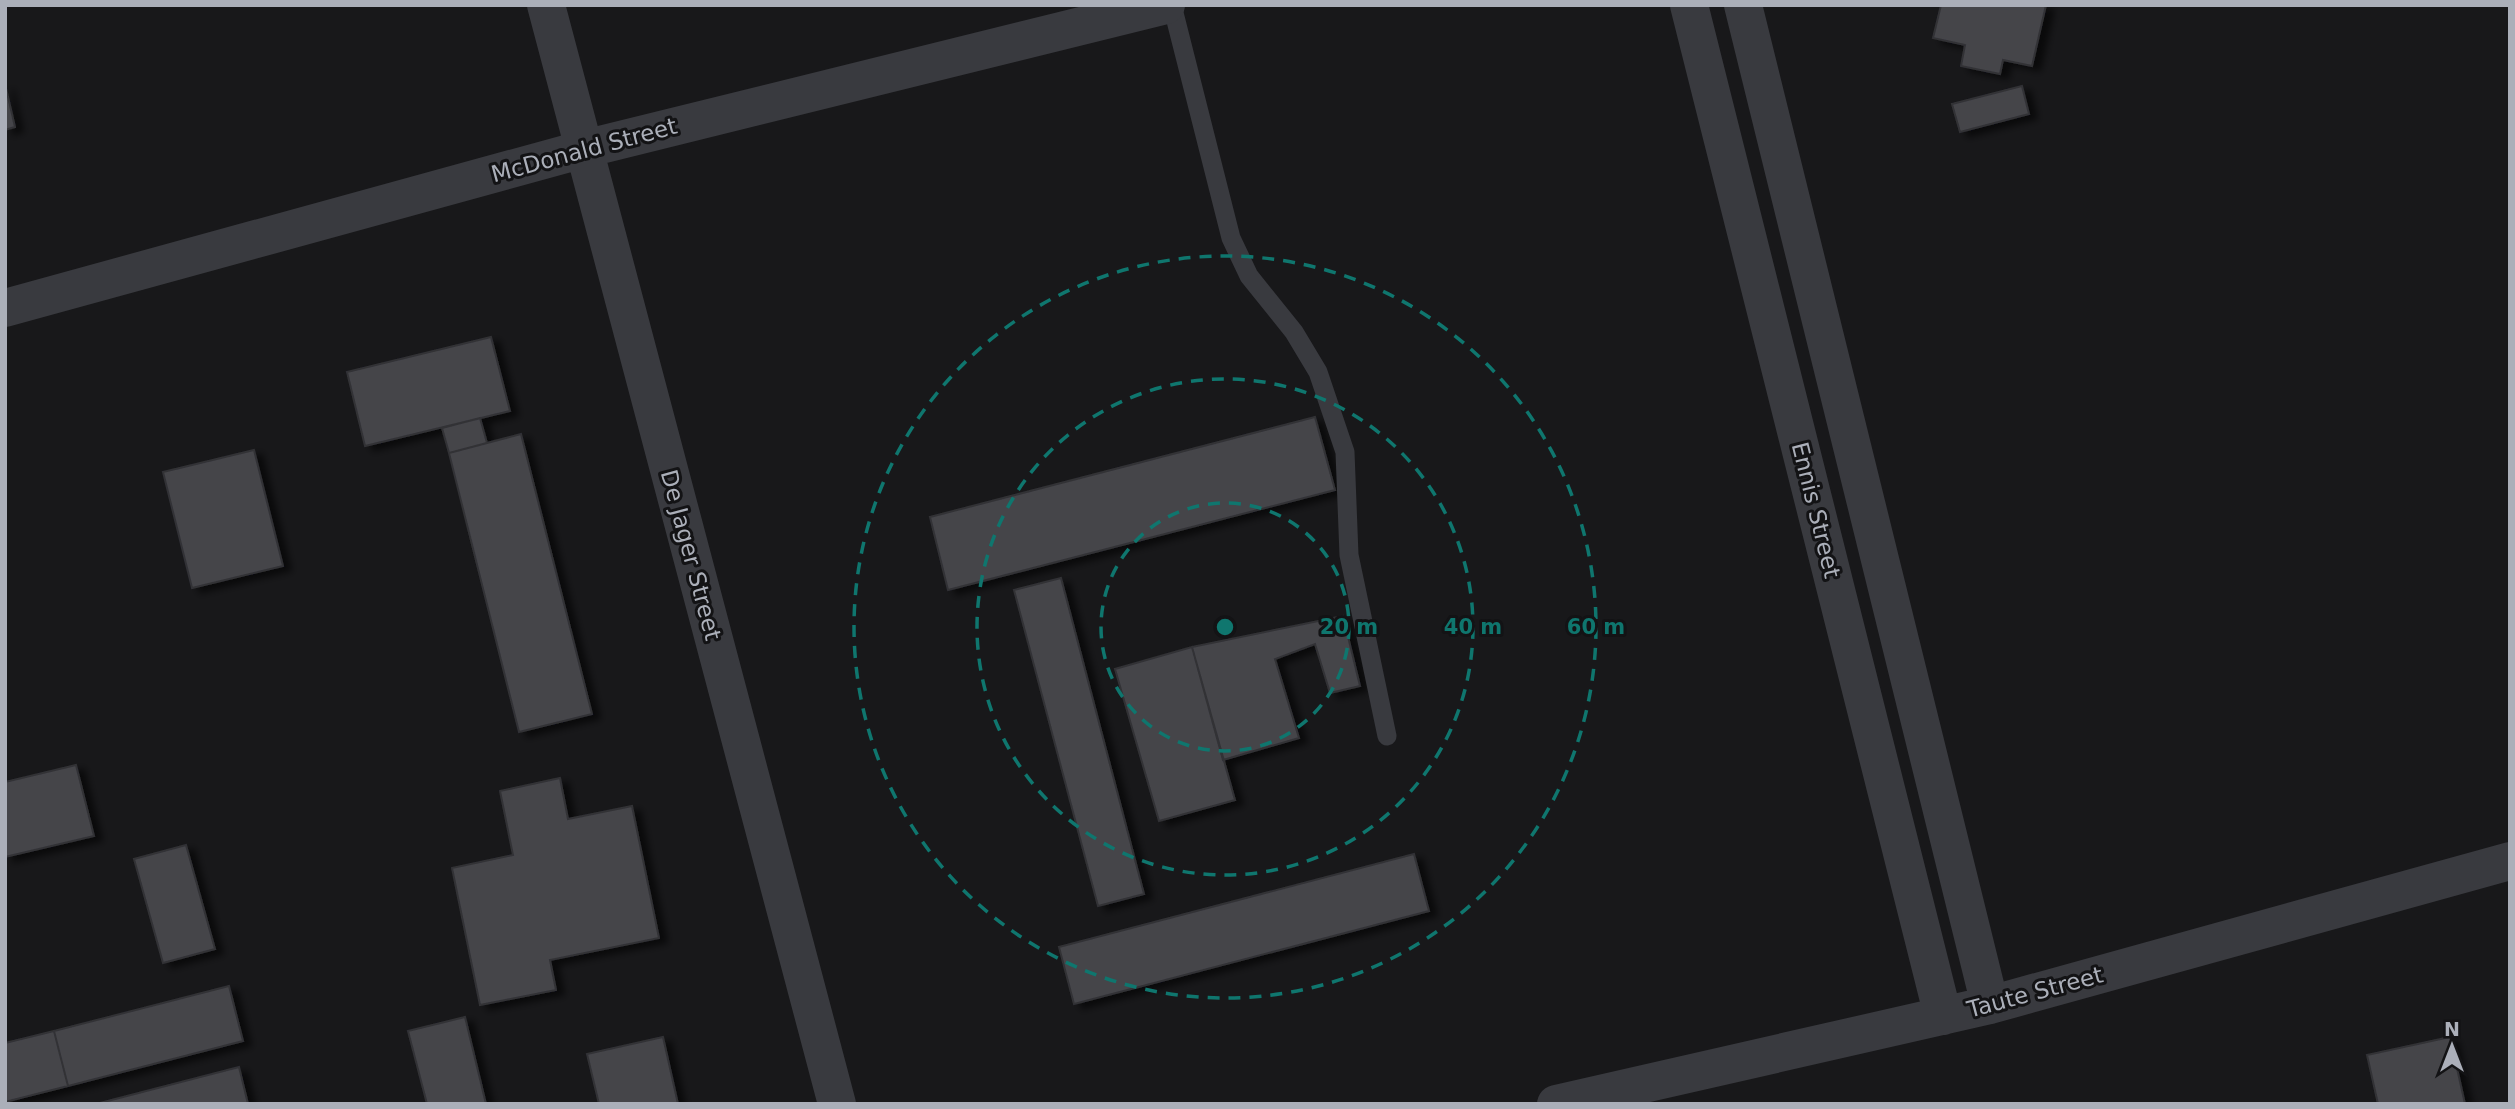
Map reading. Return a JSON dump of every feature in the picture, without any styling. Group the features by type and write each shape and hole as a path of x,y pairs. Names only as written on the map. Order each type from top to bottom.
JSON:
{"street":[{"name":"De Jager Street","path":"546,5 837,1104"},
{"name":"McDonald Street","path":"5,309 584,149 1166,5"},
{"name":"Ennis Street","path":"1689,5 1943,1016"},
{"path":"1743,5 1990,1005"},
{"name":"Taute Street","path":"1556,1104 1990,1005 2510,861"}],"lane":[{"path":"1172,5 1235,248 1249,276 1294,332 1318,372 1345,452 1349,555 1387,736"}],"building":[{"path":"1941,5 2046,5 2032,66 2003,60 2000,74 1961,66 1965,45 1933,38"},
{"path":"5,84 15,127 5,130"},
{"path":"2022,86 2029,114 1960,132 1952,104"},
{"path":"491,337 510,411 365,446 347,372"},
{"path":"1315,417 1335,490 948,590 930,517"},
{"path":"480,418 487,443 449,453 442,428"},
{"path":"521,434 592,714 519,732 449,453"},
{"path":"254,450 283,566 192,588 163,472"},
{"path":"1061,578 1144,894 1098,906 1014,590"},
{"path":"1343,616 1360,686 1330,693 1315,644 1275,659 1299,738 1223,760 1192,647"},
{"path":"1192,647 1235,800 1159,821 1115,669"},
{"path":"76,765 94,836 5,857 5,782"},
{"path":"560,778 568,819 632,806 659,938 550,960 556,990 480,1005 452,868 513,855 500,791"},
{"path":"186,845 215,949 163,963 134,859"},
{"path":"1414,854 1429,911 1074,1004 1059,947"},
{"path":"229,986 243,1041 68,1086 54,1031"},
{"path":"465,1017 486,1104 427,1104 408,1031"},
{"path":"54,1031 68,1086 5,1102 5,1043"},
{"path":"663,1037 678,1104 599,1104 587,1054"},
{"path":"2450,1037 2465,1104 2378,1104 2367,1055"},
{"path":"239,1067 248,1104 96,1104"}]}
